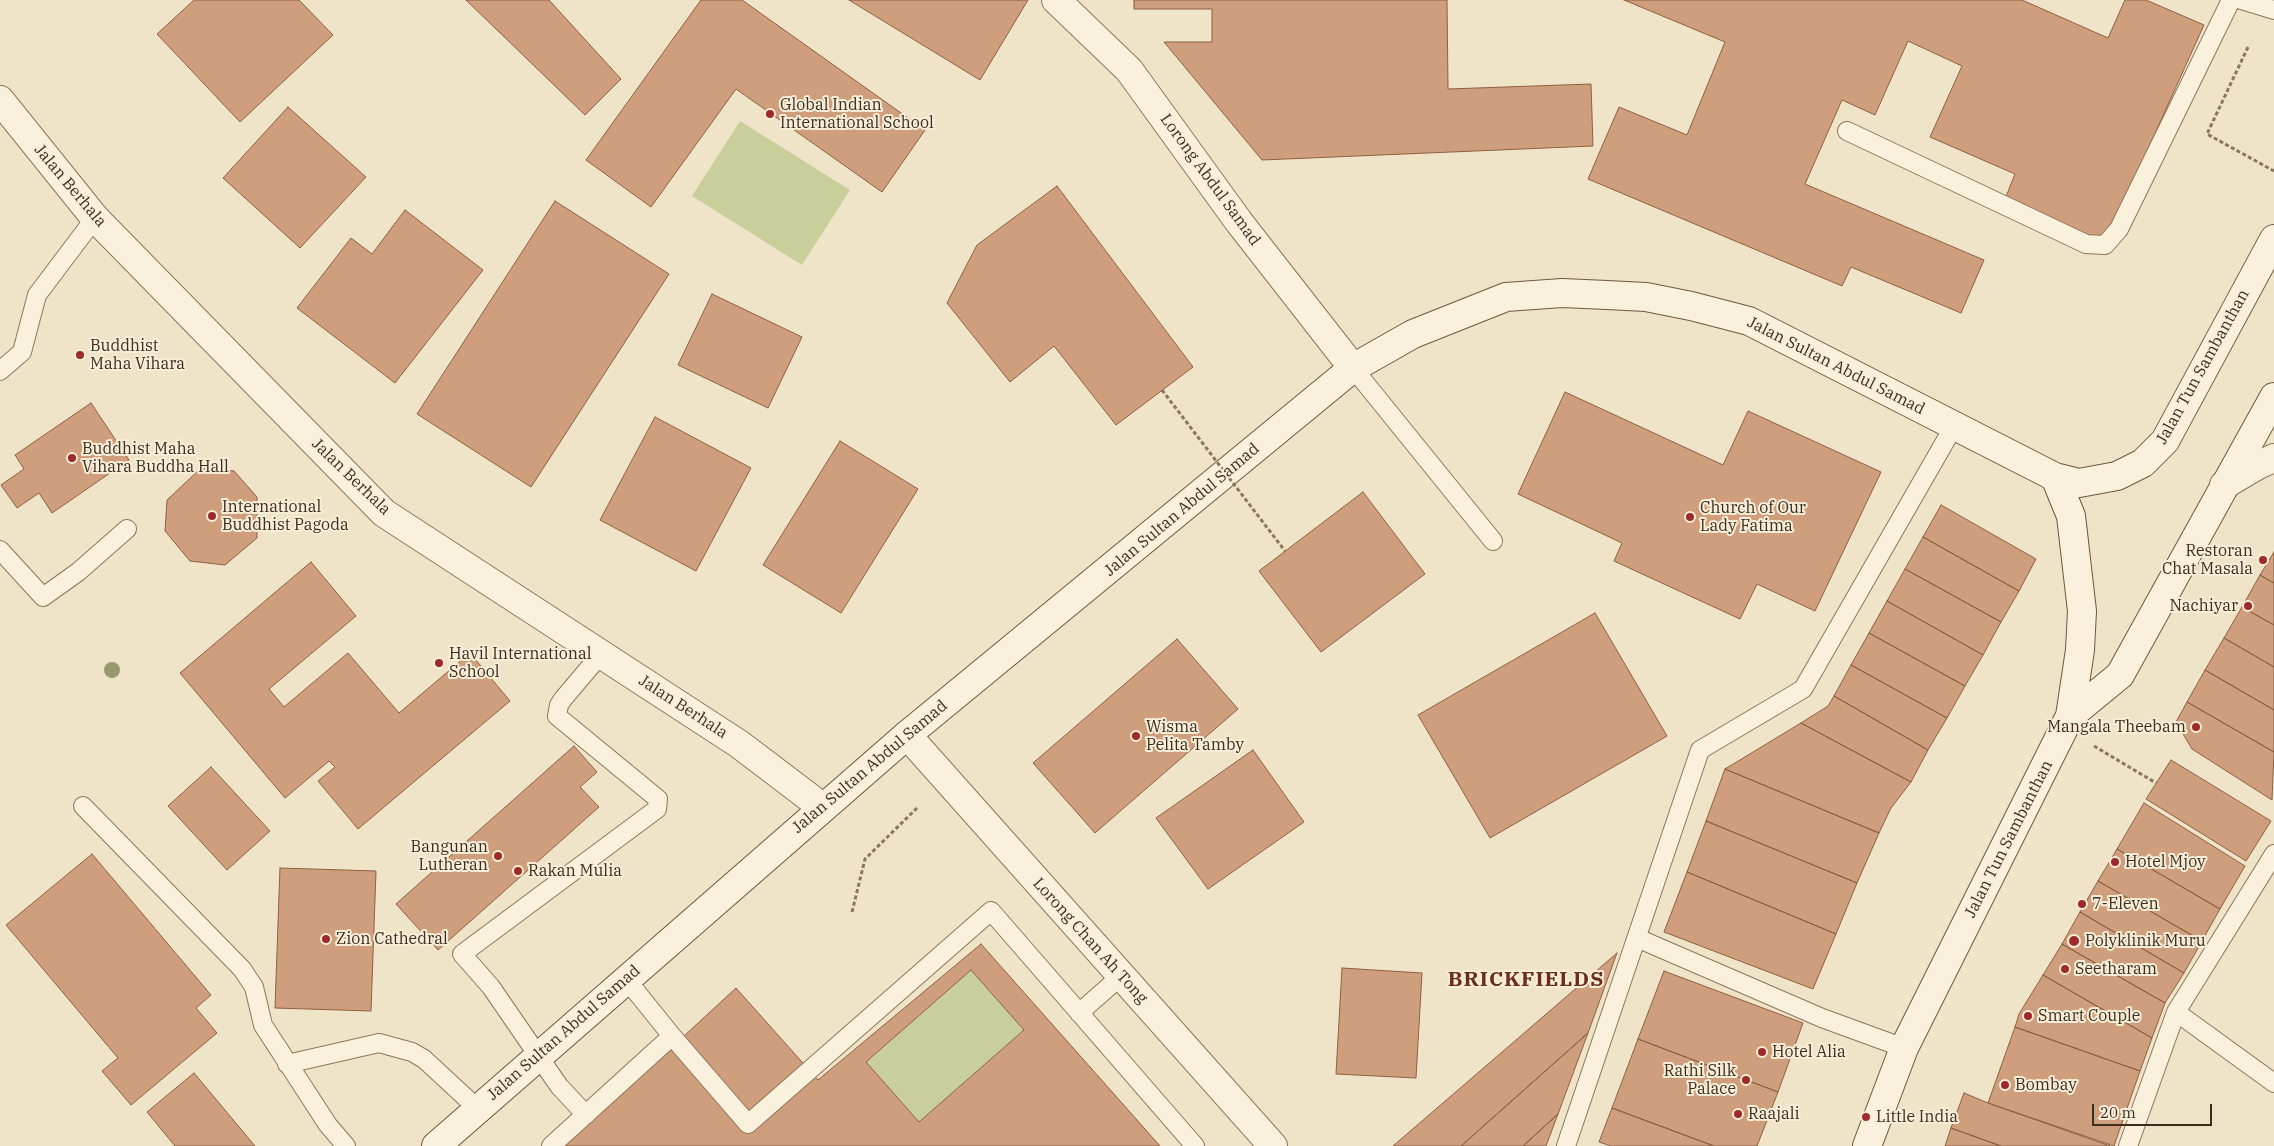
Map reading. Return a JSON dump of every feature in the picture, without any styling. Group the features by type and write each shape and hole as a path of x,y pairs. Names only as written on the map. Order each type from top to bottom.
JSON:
{"main road":[{"name":"Lorong Abdul Samad","path":"1056,0 1129,70 1239,222 1354,368"},
{"name":"Jalan Berhala","path":"0,100 95,218 384,512 739,744 822,807"},
{"name":"Jalan Tun Sambanthan","path":"2055,477 2079,483 2117,476 2143,463 2165,441 2274,239"},
{"name":"Jalan Sultan Abdul Samad","path":"436,1146 822,807 907,735 1354,368 1413,334 1506,296 1562,293 1646,297 1749,321 2055,477"},
{"name":"Jalan Tun Sambanthan","path":"1867,1146 1904,1048 2067,723 2120,675 2274,397"},
{"path":"2224,485 2274,458"},
{"path":"2055,477 2071,516 2082,611 2080,650 2067,723"},
{"name":"Lorong Chan Ah Tong","path":"907,735 1273,1146"}],"lane":[{"path":"1847,131 2086,244 2105,245 2119,229 2231,0"},
{"path":"2241,0 2274,10"},
{"path":"0,371 22,352 37,295 95,218"},
{"path":"1354,368 1492,541"},
{"path":"1566,1146 1700,750 1803,689 1954,426"},
{"path":"0,550 44,597 78,572 127,529"},
{"path":"586,1114 559,1086 491,988 462,954 657,809 658,799 557,716 558,705 601,654"},
{"path":"82,806 242,968 254,987 263,1025 335,1135 346,1146"},
{"path":"2128,1146 2176,1012 2274,854"},
{"path":"626,979 748,1124 991,911 1195,1146"},
{"path":"1637,938 1822,1018 1904,1048"},
{"path":"1079,1013 1121,976"},
{"path":"2176,1012 2274,1083"},
{"path":"550,1146 672,1036"},
{"path":"287,1064 378,1043 412,1052 424,1059 478,1109"}],"path":[{"path":"2248,47 2207,134 2274,171"},
{"path":"1162,390 1285,551"},
{"path":"2067,723 2156,783"},
{"path":"852,912 865,859 917,808"}],"green space":[{"path":"740,121 850,190 802,265 692,196"},
{"path":"971,970 1024,1030 919,1122 866,1062"}],"building":[{"path":"194,0 299,0 333,35 240,122 157,34"},
{"path":"466,0 549,0 621,79 585,115"},
{"path":"701,0 742,0 925,130 882,192 736,89 651,207 586,160"},
{"path":"849,0 1028,0 980,80"},
{"path":"1134,0 1447,0 1448,89 1591,84 1593,146 1262,160 1164,42 1212,42 1212,9 1134,9"},
{"path":"1624,0 2022,0 2108,38 2125,0 2146,0 2204,25 2105,244 2005,199 2015,174 1930,137 1962,66 1908,41 1875,115 1842,100 1805,184 1984,260 1961,313 1851,267 1842,286 1588,179 1619,107 1687,135 1725,42"},
{"path":"288,107 366,177 300,248 223,178"},
{"path":"1057,186 1193,367 1116,425 1054,346 1010,382 947,303 977,245"},
{"path":"555,201 669,274 531,487 417,414"},
{"path":"405,210 483,270 395,383 297,308 351,238 372,254"},
{"path":"712,294 802,337 768,408 678,365"},
{"path":"1565,392 1723,465 1748,411 1881,472 1815,611 1757,584 1740,619 1614,561 1622,543 1518,494"},
{"name":"Buddhist Maha Vihara Buddha Hall","path":"91,403 129,460 52,513 39,493 17,508 1,485 24,469 15,455"},
{"path":"655,417 751,468 696,571 600,520"},
{"path":"840,441 918,489 841,613 763,565"},
{"name":"International Buddhist Pagoda","path":"201,468 234,471 257,497 257,538 225,565 190,561 165,531 167,500"},
{"path":"1363,492 1425,574 1321,652 1259,571"},
{"path":"1941,505 2036,559 2019,591 1923,537"},
{"path":"1923,537 2019,591 2001,622 1905,569"},
{"path":"2274,552 2274,583 2260,575"},
{"path":"311,562 356,616 269,689 284,707 348,653 399,713 470,653 510,701 358,829 318,781 335,767 329,761 285,798 180,673"},
{"path":"1905,569 2001,622 1983,655 1887,601"},
{"path":"2260,575 2274,583 2274,625 2242,607"},
{"path":"1887,601 1983,655 1965,686 1869,633"},
{"path":"2242,607 2274,625 2274,667 2224,638"},
{"path":"1595,613 1667,736 1490,838 1418,715"},
{"path":"1869,633 1965,686 1947,718 1851,665"},
{"path":"2224,638 2274,667 2274,710 2205,670"},
{"name":"Wisma Pelita Tamby","path":"1177,639 1238,709 1095,833 1033,763"},
{"path":"1851,665 1947,718 1928,750 1834,696"},
{"path":"2205,670 2274,710 2274,752 2187,702"},
{"path":"1834,696 1928,750 1911,782 1801,723 1828,706"},
{"path":"2187,702 2274,752 2272,800 2192,749 2176,722"},
{"path":"1801,723 1911,782 1891,808 1879,833 1725,769"},
{"name":"Bangunan Lutheran","path":"574,746 597,772 580,787 599,807 438,950 396,904"},
{"path":"1253,750 1304,822 1208,889 1156,818"},
{"path":"2171,760 2271,821 2246,861 2146,799"},
{"path":"211,767 270,831 227,870 168,806"},
{"path":"1725,769 1879,833 1857,883 1706,821"},
{"path":"2144,803 2245,866 2220,909 2117,849"},
{"path":"1706,821 1857,883 1836,934 1687,872"},
{"path":"2117,849 2220,909 2202,941 2098,881"},
{"path":"92,854 211,995 196,1008 217,1033 131,1105 102,1071 118,1058 6,925"},
{"name":"Zion Cathedral","path":"280,868 376,871 371,1011 275,1008"},
{"path":"1687,872 1836,934 1813,989 1664,932"},
{"path":"2098,881 2202,941 2184,973 2080,912"},
{"path":"2080,912 2184,973 2165,1003 2062,944"},
{"path":"981,944 1160,1146 565,1146 736,988 818,1080","holes":["971,970 1024,1030 919,1122 866,1062"]},
{"path":"2062,944 2165,1003 2152,1038 2043,975"},
{"path":"1617,953 1588,1033 1461,1146 1393,1146"},
{"path":"1342,968 1422,973 1416,1078 1336,1074"},
{"path":"1664,971 1803,1023 1778,1092 1638,1039"},
{"path":"2043,975 2152,1038 2140,1071 2015,1027 2019,1014"},
{"path":"2015,1027 2140,1071 2114,1146 1988,1103"},
{"path":"1588,1033 1558,1114 1523,1146 1461,1146"},
{"path":"1638,1039 1778,1092 1757,1146 1714,1146 1612,1108"},
{"path":"194,1073 255,1146 175,1146 147,1112"},
{"path":"1964,1093 2110,1146 2001,1146 1951,1128"},
{"path":"1612,1108 1714,1146 1611,1146 1599,1142"},
{"path":"1558,1114 1546,1146 1523,1146"},
{"path":"1951,1128 2001,1146 1945,1146"}],"place":[{"name":"Global Indian International School","path":"770,114"},
{"name":"Buddhist Maha Vihara","path":"80,355"},
{"name":"Buddhist Maha Vihara Buddha Hall","path":"72,458"},
{"name":"International Buddhist Pagoda","path":"212,516"},
{"name":"Church of Our Lady Fatima","path":"1690,517"},
{"name":"Restoran Chat Masala","path":"2263,560"},
{"name":"Nachiyar","path":"2248,606"},
{"name":"Havil International School","path":"439,663"},
{"name":"Mangala Theebam","path":"2196,727"},
{"name":"Wisma Pelita Tamby","path":"1136,736"},
{"name":"Bangunan Lutheran","path":"498,856"},
{"name":"Hotel Mjoy","path":"2115,862"},
{"name":"Rakan Mulia","path":"518,871"},
{"name":"7-Eleven","path":"2082,904"},
{"name":"Zion Cathedral","path":"326,939"},
{"name":"Polyklinik Muru","path":"2074,941"},
{"name":"Seetharam","path":"2065,969"},
{"name":"Smart Couple","path":"2028,1016"},
{"name":"Hotel Alia","path":"1762,1052"},
{"name":"Rathi Silk Palace","path":"1746,1080"},
{"name":"Bombay","path":"2005,1085"},
{"name":"Raajali","path":"1738,1114"},
{"name":"Little India","path":"1866,1117"}],"district":[{"name":"BRICKFIELDS","path":"1526,980"}]}
